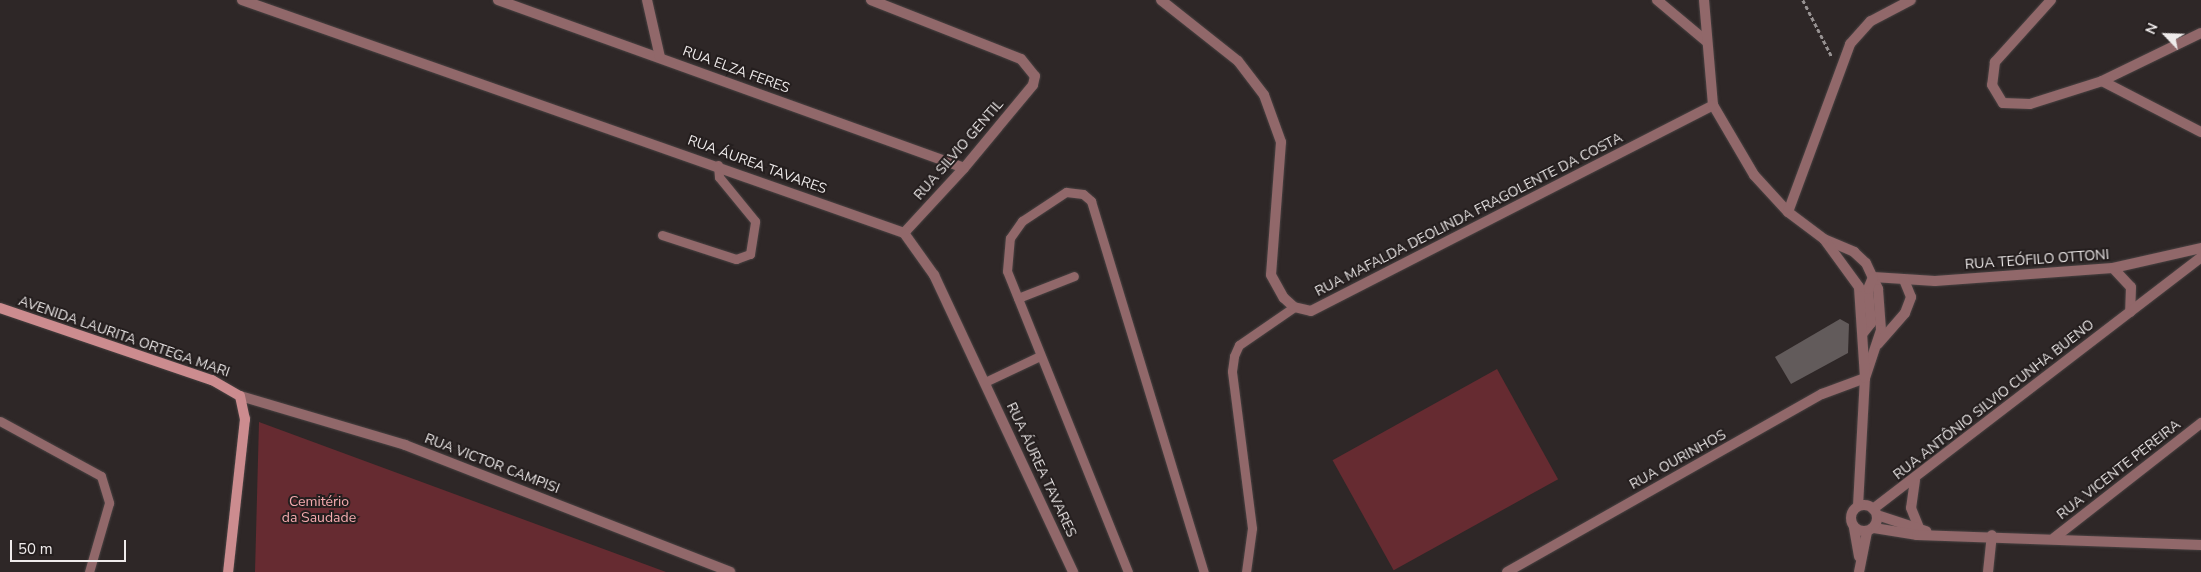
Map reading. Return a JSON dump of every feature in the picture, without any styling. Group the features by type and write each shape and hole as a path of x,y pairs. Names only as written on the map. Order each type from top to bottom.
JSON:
{"main road":[{"name":"AVENIDA LAURITA ORTEGA MARI","path":"0,308 218,382 240,396 245,419 228,572"}],"street":[{"name":"RUA ÁUREA TAVARES","path":"242,0 718,165 904,233 934,275 1073,572"},
{"name":"RUA ELZA FERES","path":"498,0 510,2 964,168"},
{"path":"647,0 660,57"},
{"name":"RUA SILVIO GENTIL","path":"871,0 1028,62 1035,76 1033,85 964,168 904,233"},
{"path":"1161,0 1238,61 1264,95 1276,123 1280,142 1271,275 1274,287 1294,307"},
{"path":"1657,0 1706,41"},
{"path":"1704,0 1706,41 1713,105 1754,175 1788,212 1824,239 1854,252 1872,277 1881,304 1878,344 1865,378"},
{"path":"1788,212 1838,70 1850,44 1871,21 1910,0"},
{"path":"2051,0 1995,62 1990,74 1995,95 2014,107 2102,81 2201,33"},
{"path":"2102,81 2201,132"},
{"name":"RUA MAFALDA DEOLINDA FRAGOLENTE DA COSTA","path":"1294,307 1311,311 1331,304 1713,105"},
{"path":"1824,239 1859,287 1865,378 1861,486 1869,509 1870,530 1860,560 1859,572"},
{"name":"RUA TEÓFILO OTTONI","path":"1872,277 1904,280 2113,268 2201,248"},
{"name":"RUA ANTÔNIO SILVIO CUNHA BUENO","path":"1869,509 1915,480 2201,257"},
{"path":"2113,268 2131,286 2130,312"},
{"path":"1863,334 1871,323 1868,289 1872,277"},
{"path":"1878,344 1906,313 1912,297 1904,280"},
{"name":"RUA OURINHOS","path":"1507,572 1822,394 1865,378"},
{"name":"RUA VICTOR CAMPISI","path":"240,396 404,445 730,572"},
{"name":"RUA VICENTE PEREIRA","path":"2054,538 2201,423"},
{"path":"1915,480 1911,508 1919,528"},
{"path":"1860,560 1852,512 1869,509 1931,534"},
{"path":"1854,528 1931,534 2201,545"},
{"path":"1988,572 1992,535"}],"lane":[{"path":"662,234 736,259 750,254 755,221 719,177 718,165"},
{"path":"1128,572 1007,271 1010,238 1022,221 1046,201 1066,192 1083,194 1091,201 1204,572"},
{"path":"1018,298 1074,276"},
{"path":"1246,572 1252,528 1232,371 1234,356 1245,341 1294,307"},
{"path":"985,382 1040,356"},
{"path":"0,421 101,476 109,503 89,572"}],"path":[{"path":"1803,0 1838,70"}],"green space":[{"path":"1497,369 1558,479 1394,570 1333,460"},
{"name":"Cemitério da Saudade","path":"259,422 666,572 255,572"}],"building":[{"path":"1840,319 1849,324 1848,353 1791,384 1775,357"}]}
